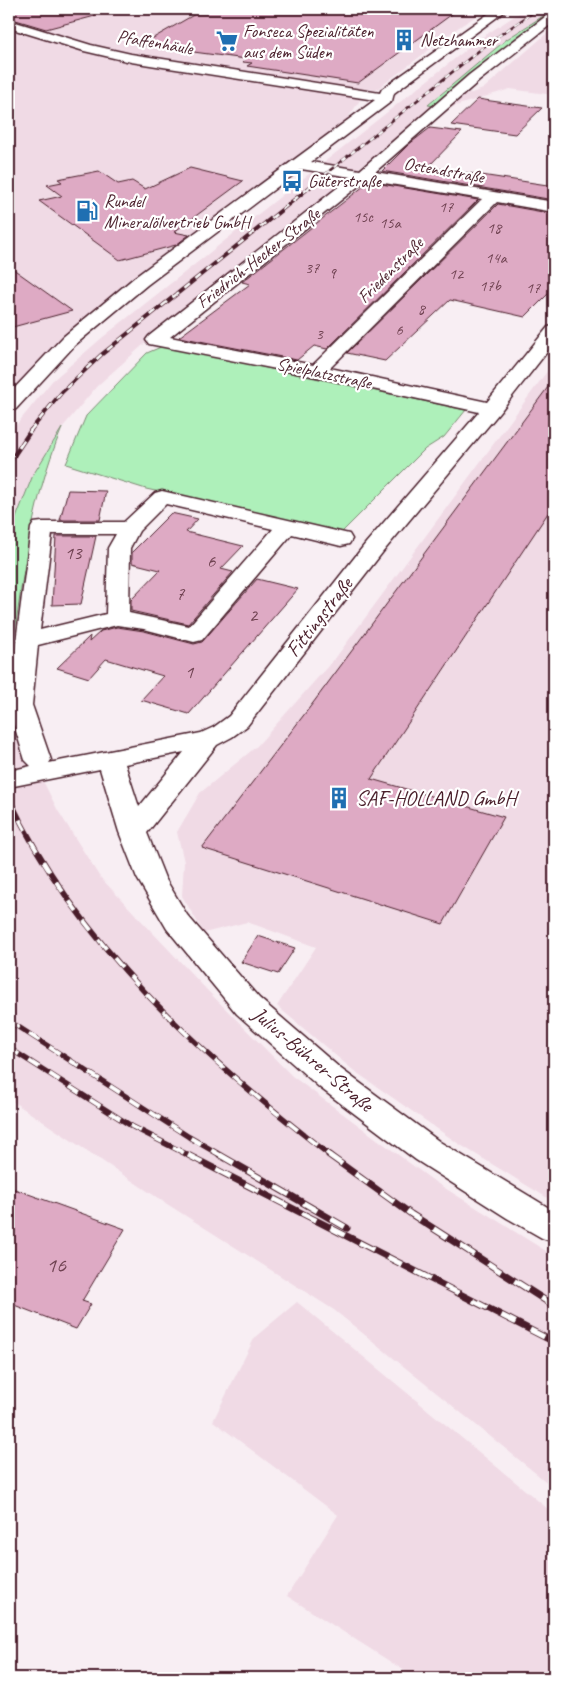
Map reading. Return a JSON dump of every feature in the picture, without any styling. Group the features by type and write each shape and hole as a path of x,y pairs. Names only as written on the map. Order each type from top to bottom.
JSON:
{"street":[{"path":"10,401 69,341 141,281 387,98 387,92 502,9"},
{"name":"Friedrich-Hecker-Straße","path":"155,340 363,175 474,78 554,16"},
{"name":"Pfaffenhäule","path":"9,24 88,48 131,58 387,98"},
{"name":"Ostendstraße","path":"298,164 554,207"},
{"name":"Friedenstraße","path":"317,371 492,198"},
{"name":"Fittingstraße","path":"9,779 208,739 223,732 238,721 374,548 492,409 554,331"},
{"name":"Spielplatzstraße","path":"155,340 317,371 492,409"},
{"path":"117,618 119,548 130,528 162,497 341,539"},
{"path":"27,641 117,618 146,622 194,635 287,526"},
{"path":"38,760 20,705 42,528 130,528"},
{"path":"133,832 208,739"},
{"name":"Julius-Bührer-Straße","path":"110,758 133,832 151,878 177,922 248,1006 330,1078 421,1145 519,1208 554,1228"}],"shaded area":[{"path":"9,9 487,9 459,27 376,90 330,87 362,97 338,133 141,281 12,400 9,405"},
{"path":"525,9 554,9 507,39 435,106 483,89 553,28 554,95 510,89 455,106 423,120 404,131 143,345 97,386 62,428 33,475 14,521 9,550 9,434 52,381 103,337 481,38"},
{"path":"554,362 554,1202 459,1144 353,1070 277,1006 316,947 247,922 204,933 182,896 184,862 177,832 200,793 257,746 337,656"},
{"path":"9,697 25,745 57,809 99,876 206,989 292,1076 435,1182 554,1256 554,1488 334,1310 167,1204 9,1099"},
{"path":"297,1302 554,1514 554,1678 416,1678 287,1596 338,1515 213,1421 255,1337"}],"green space":[{"path":"554,9 554,11 531,27 435,106 428,105 507,39"},
{"path":"163,346 466,410 444,437 425,449 342,532 146,489 66,464 86,416 147,353"},
{"path":"62,428 41,488 34,518 22,580 9,674 9,550 14,523 33,475"}],"building":[{"path":"9,9 94,9 95,16 46,29 9,18"},
{"path":"204,9 459,9 358,83 247,66 252,63 243,62 246,59 141,45"},
{"path":"478,99 542,108 515,134 451,125"},
{"path":"430,128 462,132 428,167 554,186 554,200 382,171 408,145"},
{"path":"190,168 243,181 174,232 189,235 176,245 120,260 39,201 62,196 47,185 62,182 58,179 99,171 118,184 132,181 145,189"},
{"path":"369,182 478,200 327,349 314,346 297,360 179,337 250,284 242,282"},
{"path":"498,204 554,214 554,288 525,317 450,300 385,361 347,353"},
{"path":"9,266 72,311 9,328"},
{"path":"554,379 554,504 371,779 504,817 443,924 202,848 313,703"},
{"path":"68,490 106,491 100,520 60,520"},
{"path":"171,513 198,519 186,532 243,546 221,569 233,572 188,624 131,611 131,600 160,570 132,563 132,552"},
{"path":"56,536 96,536 81,604 52,605"},
{"path":"257,579 298,589 189,714 141,700 163,676 106,659 89,678 57,668 90,636 89,642 101,631 117,627 144,631 194,644 202,642"},
{"path":"258,936 295,948 278,974 241,962"},
{"path":"9,1187 125,1229 82,1301 91,1304 76,1329 9,1303"}],"railway":[{"path":"308,188 491,41 538,9"},
{"path":"30,431 62,392 101,355 310,187"},
{"path":"9,463 31,430"},
{"path":"9,798 37,852 71,903 148,996 237,1080 331,1156"},
{"path":"9,1021 189,1137 222,1156"},
{"path":"9,1048 133,1127 190,1156"},
{"path":"188,1155 554,1342"},
{"path":"220,1155 347,1228"},
{"path":"329,1155 411,1214 554,1306"}],"place":[{"name":"Netzhammer","path":"404,40"},
{"name":"Fonseca Spezialitäten aus dem Süden","path":"227,41"},
{"name":"Güterstraße","path":"292,181"},
{"name":"Rundel Mineralölvertrieb GmbH","path":"87,211"},
{"name":"SAF-HOLLAND GmbH","path":"339,798"}]}
